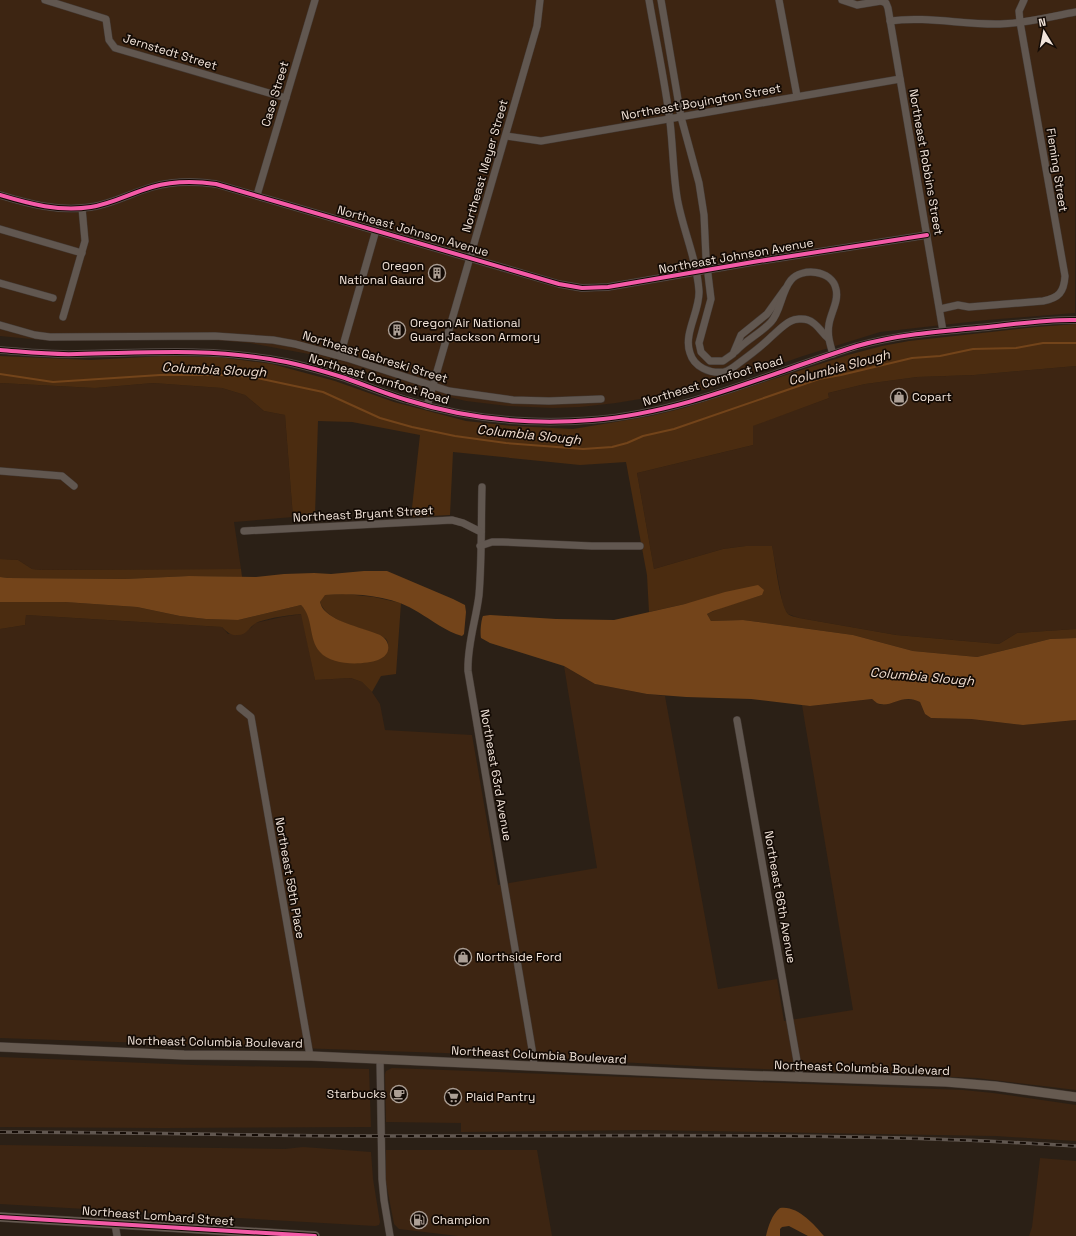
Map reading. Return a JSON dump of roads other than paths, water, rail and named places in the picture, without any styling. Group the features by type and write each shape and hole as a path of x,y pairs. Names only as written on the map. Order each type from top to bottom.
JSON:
{"main road":[{"name":"Northeast Columbia Boulevard","path":"0,1047 184,1055 310,1056 800,1078 972,1084 1076,1096"},
{"name":"Northeast Lombard Street","path":"0,1217 115,1224 205,1233 315,1236"}],"street":[{"name":"Jernstedt Street","path":"45,0 64,3 106,19 109,40 115,48 286,98"},
{"name":"Case Street","path":"257,195 315,0"},
{"name":"Northeast Meyer Street","path":"427,406 537,26 540,0"},
{"path":"649,0 670,119 677,197 681,218 696,272 699,291 698,303 688,344 693,360 699,366 716,373 726,372 747,357 792,320 808,320 816,324 828,338"},
{"path":"661,0 681,117 704,215 707,270 711,300 709,311 700,336 699,343 701,352 710,361 723,361 772,321 785,289 792,279 801,273 817,272 828,276 836,287 837,296 829,324 828,338 833,354"},
{"path":"779,0 797,96"},
{"path":"842,0 857,5 881,1"},
{"name":"Fleming Street","path":"940,309 958,305 969,307 1043,302 1058,296 1064,285 1065,276 1020,22 1019,11 1024,0"},
{"name":"Northeast Robbins Street","path":"881,1 886,3 890,21 943,332"},
{"path":"890,21 1001,24 1076,12"},
{"name":"Northeast Boyington Street","path":"506,136 541,141 900,79"},
{"name":"Northeast Johnson Avenue","path":"0,195 45,207 82,208 112,202 152,187 182,182 216,184 559,284 582,288 608,287 753,262 927,235"},
{"path":"63,317 82,253 85,235 82,208"},
{"path":"340,356 376,230"},
{"path":"0,231 82,253"},
{"path":"0,283 53,298"},
{"name":"Northeast Cornfoot Road","path":"0,350 64,354 184,351 245,355 324,372 427,406 466,415 508,421 568,422 642,414 676,406 833,354 892,338 1055,320 1076,320"},
{"name":"Northeast Gabreski Street","path":"0,325 35,335 50,337 207,336 273,340 295,344 340,356 448,390 513,400 549,401 601,398"},
{"path":"0,471 62,476 74,486"},
{"name":"Northeast 63rd Avenue","path":"482,487 482,532 478,595 469,648 468,671 534,1055 534,1066"},
{"name":"Northeast Bryant Street","path":"244,531 452,520 463,523 482,532"},
{"path":"480,546 492,542 592,546 640,546"},
{"name":"Northeast 59th Place","path":"240,708 251,717 310,1056"},
{"name":"Northeast 66th Avenue","path":"737,720 800,1078"},
{"path":"380,1059 382,1179 390,1236"},
{"path":"115,1224 117,1236"}],"water":[{"path":"364,571 387,571 465,605 466,612 464,634 462,636 439,626 418,612 396,602 373,596 348,594 325,595 320,602 323,609 329,615 343,622 380,635 388,644 388,651 383,658 372,662 348,663 332,660 325,657 320,652 314,641 308,616 301,605 238,620 206,619 180,616 137,607 65,602 0,602 0,577 125,579 189,576 256,577 284,574 331,574"},
{"path":"758,585 764,590 762,595 707,614 711,621 743,620 853,635 913,651 977,657 1050,639 1076,638 1076,720 1023,725 971,719 931,718 925,714 920,702 908,699 903,699 889,704 878,704 872,699 810,706 751,699 647,694 595,684 564,666 490,643 481,638 483,616 490,615 556,619 614,620 685,604 725,592"},
{"path":"780,1208 793,1209 799,1212 805,1216 824,1236 808,1236 789,1226 782,1227 780,1229 780,1236 766,1236 773,1217"}],"waterway":[{"name":"Columbia Slough","path":"0,374 53,382 160,375 232,375 257,378 323,392 380,418 412,427 455,436 506,443 583,449 612,447 627,443 643,436 674,429 819,379 912,358 940,356 973,349 1016,348 1043,343 1076,343"}],"railway":[{"path":"0,1132 379,1136 674,1135 835,1137 1076,1146"}],"place":[{"name":"Oregon National Gaurd","path":"437,273"},
{"name":"Oregon Air National Guard Jackson Armory","path":"397,330"},
{"name":"Copart","path":"899,397"},
{"name":"Northside Ford","path":"463,957"},
{"name":"Starbucks","path":"399,1094"},
{"name":"Plaid Pantry","path":"453,1097"},
{"name":"Champion","path":"419,1220"}]}
